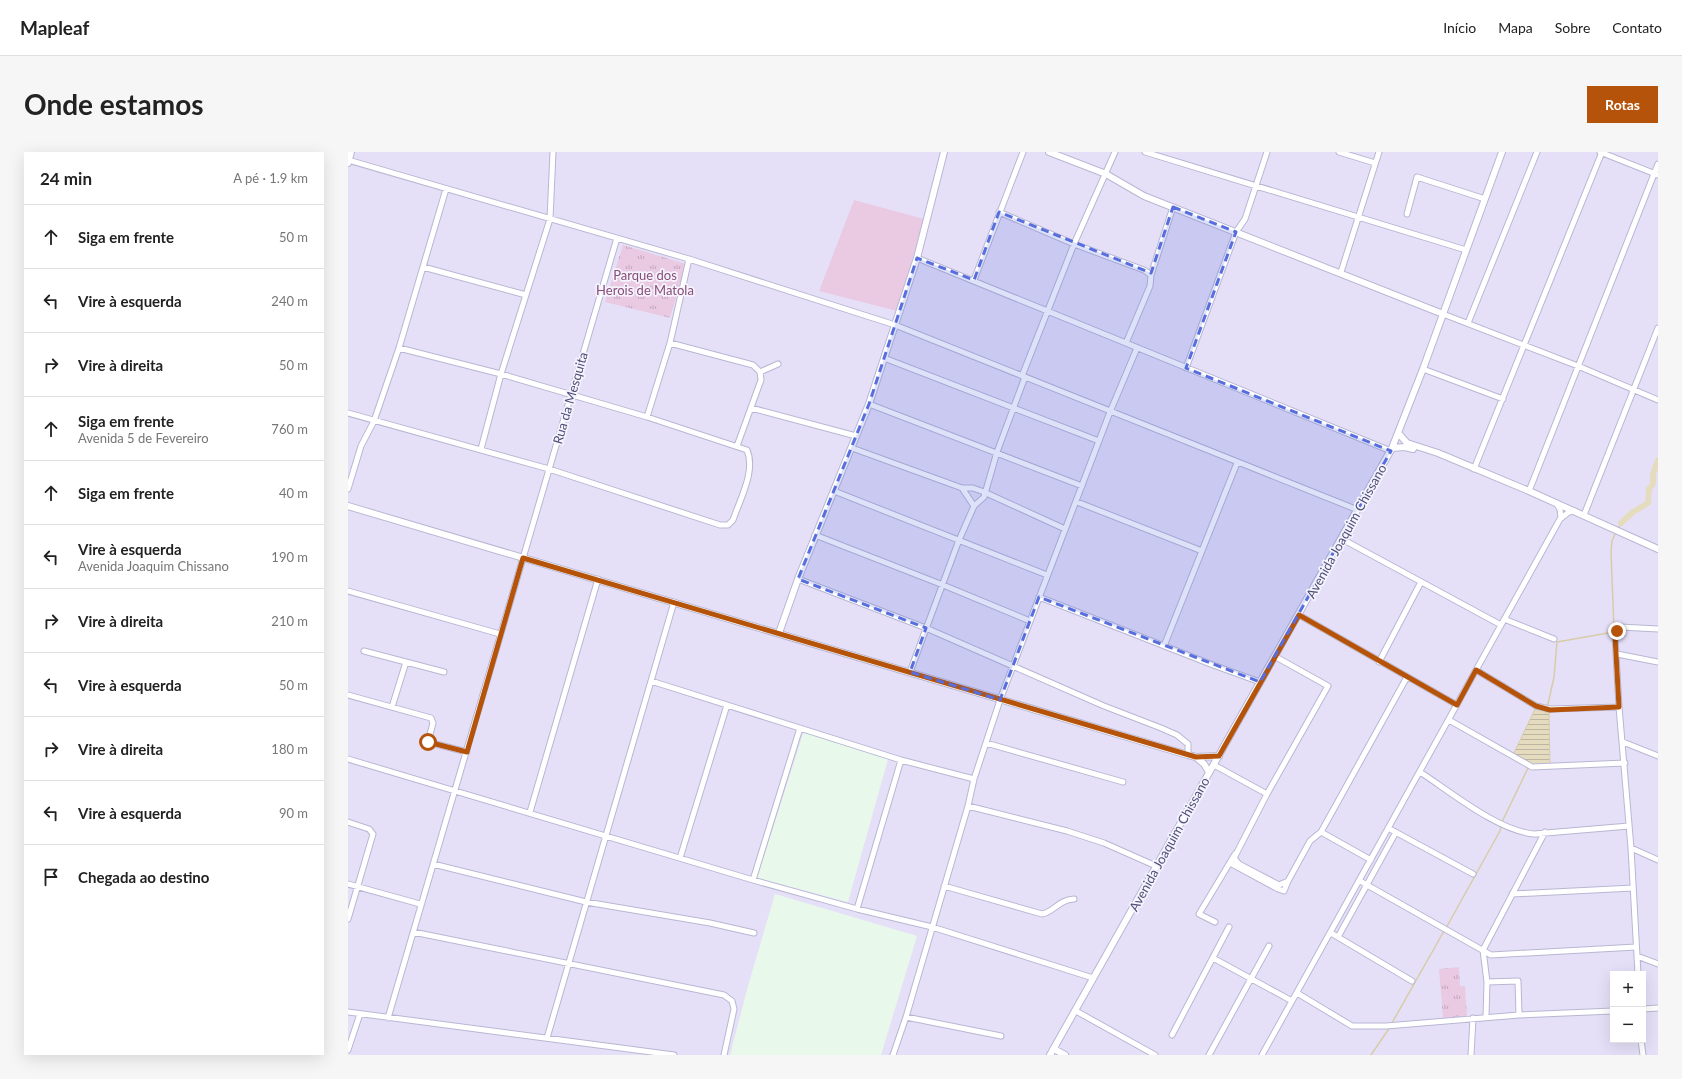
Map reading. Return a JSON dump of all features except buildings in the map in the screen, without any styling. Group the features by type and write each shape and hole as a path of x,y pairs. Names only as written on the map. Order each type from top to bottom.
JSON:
{"street":[{"path":"351,152 348,161 690,259 895,325 1237,463 1358,510"},
{"path":"481,449 501,374 550,219 553,152"},
{"path":"779,633 815,535 869,404 917,258 944,152"},
{"path":"974,280 1023,152"},
{"path":"1049,152 1106,174 1144,196 1341,272 1443,314 1524,344 1658,400"},
{"path":"910,672 959,540 974,506 982,501 1023,377 1074,244 1115,152"},
{"path":"1145,152 1255,187 1466,250"},
{"path":"1186,368 1236,232 1245,219 1267,152"},
{"path":"1339,152 1375,163"},
{"path":"1341,272 1379,152"},
{"name":"Avenida Joaquim Chissano","path":"1052,1052 1392,449 1399,434 1502,152"},
{"path":"1468,323 1537,152"},
{"path":"1474,469 1601,152 1656,174"},
{"path":"1529,491 1656,174 1658,164"},
{"path":"1407,214 1417,178 1485,199"},
{"path":"348,489 361,446 374,421 399,348 446,189"},
{"path":"1126,343 1150,286 1151,275 1173,207"},
{"path":"999,212 1074,244 1144,270 1151,275"},
{"name":"Rua da Mesquita","path":"388,1018 420,904 467,752 500,634 617,238"},
{"path":"917,258 1048,310 1186,368 1392,449 1405,447 1445,457"},
{"path":"647,417 670,343 690,259"},
{"path":"423,267 526,296"},
{"path":"1584,515 1658,328"},
{"path":"670,343 753,365 760,372 761,380 737,446"},
{"path":"348,413 549,469 720,525 728,525 733,520 751,467 747,450 647,417 571,396 501,374 399,348"},
{"path":"893,1055 906,1017 968,806 974,779 1000,700 1047,575 1077,502 1110,412 1137,348"},
{"path":"884,358 1099,441"},
{"path":"760,372 778,364"},
{"path":"1423,369 1503,399"},
{"path":"869,404 1082,486"},
{"path":"751,408 856,436"},
{"path":"1399,434 1407,443 1529,491 1658,549"},
{"path":"852,448 962,488 973,488 984,492 1065,529"},
{"path":"1164,646 1237,463"},
{"path":"962,488 974,506"},
{"path":"834,490 1047,575"},
{"path":"1077,502 1202,552"},
{"path":"1262,1055 1560,520 1562,514 1556,503"},
{"path":"348,506 1196,757 1219,756"},
{"path":"1560,520 1569,512 1575,511"},
{"path":"815,535 943,584 1030,621"},
{"path":"1342,540 1501,625"},
{"path":"530,812 598,579"},
{"path":"798,579 926,628 1014,665 1104,706 1177,735 1188,744 1186,754"},
{"path":"1379,662 1421,582"},
{"path":"348,591 500,634"},
{"path":"1039,597 1260,682"},
{"path":"547,1038 674,602"},
{"path":"1299,615 1379,662 1457,705"},
{"path":"1504,619 1554,639"},
{"path":"1638,971 1631,848 1625,763 1619,707 1615,636 1620,628 1658,629"},
{"path":"364,651 444,672"},
{"path":"1617,654 1658,662"},
{"path":"1276,656 1328,686 1266,794 1234,858 1239,864 1279,885 1288,881"},
{"path":"392,707 406,662"},
{"path":"1476,670 1536,706 1550,710 1619,707"},
{"path":"1230,862 1284,891 1310,841 1320,832 1407,677"},
{"path":"651,680 901,760 974,779"},
{"path":"348,695 431,718 433,723 428,742 467,752"},
{"path":"680,858 727,704"},
{"path":"1449,720 1530,766 1625,763"},
{"path":"753,880 800,728"},
{"path":"986,742 1123,782"},
{"path":"1623,742 1658,756"},
{"path":"1196,757 1204,764 1209,772"},
{"path":"348,759 530,812 753,880 932,927 1093,978"},
{"path":"857,908 901,760"},
{"path":"1214,765 1266,794"},
{"path":"1420,772 1499,823 1525,833 1629,826"},
{"path":"968,806 1067,831 1104,843 1156,866"},
{"path":"348,822 369,829 373,834 348,919"},
{"path":"1388,828 1473,874"},
{"path":"1320,832 1371,860"},
{"path":"1338,937 1396,832"},
{"path":"1486,1017 1487,982 1483,950 1545,832"},
{"path":"1631,848 1658,860"},
{"path":"1215,922 1199,914 1237,852"},
{"path":"433,864 586,902 710,923 754,933"},
{"path":"1360,881 1450,930 1491,955 1498,956 1636,947"},
{"path":"348,884 420,904"},
{"path":"944,886 1042,914 1048,913 1056,905 1074,899"},
{"path":"1512,894 1633,888"},
{"path":"1172,1035 1229,926"},
{"path":"413,932 724,995 732,1001 734,1009 724,1055"},
{"path":"1331,933 1412,981"},
{"path":"1209,1055 1268,946"},
{"path":"1637,956 1658,964"},
{"path":"1213,958 1292,1001"},
{"path":"1487,982 1518,982 1519,1015"},
{"path":"1296,993 1352,1026 1395,1026 1486,1017 1610,1011"},
{"path":"1646,1009 1658,1008"},
{"path":"1076,1011 1155,1055"},
{"path":"348,1012 674,1055"},
{"path":"348,1050 360,1014"},
{"path":"906,1017 1002,1036"},
{"path":"1471,1055 1473,1018"},
{"path":"1641,1043 1643,1055"},
{"path":"1052,1052 1065,1055"}],"highlighted area":[{"path":"1173,207 1236,232 1186,368 1391,451 1260,682 1039,597 1000,700 910,672 926,628 798,579 869,404 917,258 974,280 999,212 1151,273"}],"shaded area":[{"path":"348,152 1658,152 1658,1055 348,1055"},
{"path":"1535,709 1549,712 1550,766 1533,766 1513,755"},
{"path":"804,731 888,759 848,902 757,878"},
{"path":"775,894 917,936 881,1055 730,1055 748,986"}],"green space":[{"path":"854,200 924,219 897,311 819,291"},
{"name":"Parque dos Herois de Matola","path":"623,245 686,264 670,318 605,302"},
{"path":"1459,967 1460,986 1465,986 1467,1016 1443,1018 1439,969"}],"waterway":[{"path":"1621,523 1633,512 1648,503 1649,489 1653,484 1653,474 1658,460"},
{"path":"1618,529 1621,523"},
{"path":"1546,713 1554,677 1557,642 1608,633 1614,629 1611,552 1612,541 1616,532"},
{"path":"1502,822 1529,766"},
{"path":"1446,928 1500,831 1501,826"},
{"path":"1392,1023 1444,931"},
{"path":"1371,1055 1390,1027"}],"route":[{"path":"428,742 467,752 523,558 1196,757 1219,756 1299,615 1379,662 1457,705 1476,670 1536,706 1550,710 1619,707 1615,636 1617,631"}]}
